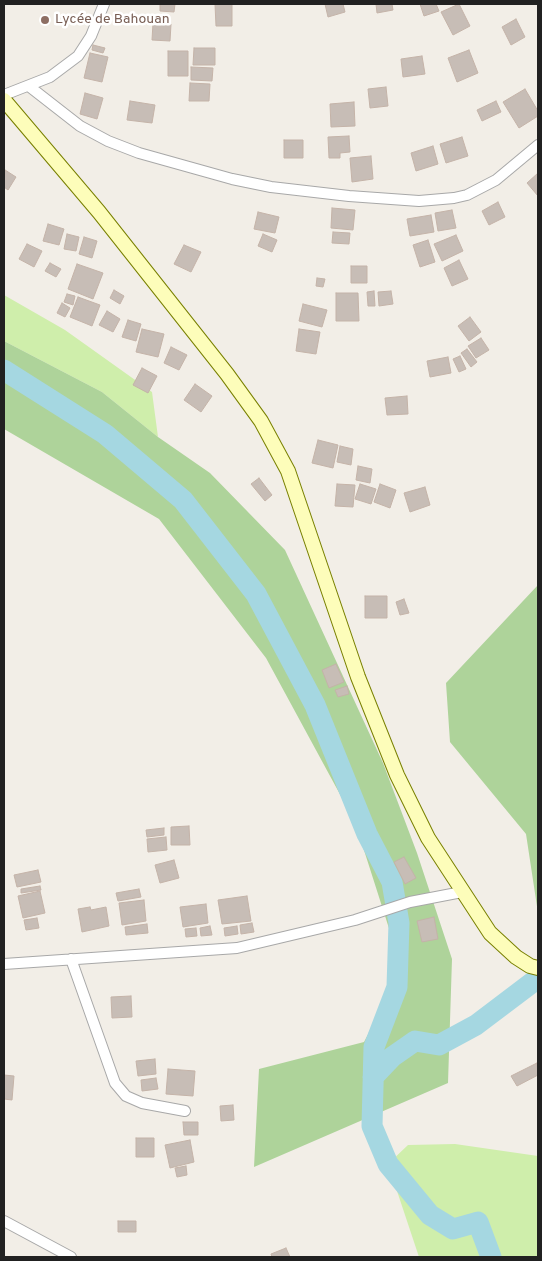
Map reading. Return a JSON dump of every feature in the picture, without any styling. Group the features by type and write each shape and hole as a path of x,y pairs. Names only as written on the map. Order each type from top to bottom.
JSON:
{"main road":[{"path":"4,100 156,284 227,374 271,438 288,471 358,677 397,775 428,838 490,933 505,948 534,967"}],"street":[{"path":"4,96 30,87 65,67 78,56 91,36 104,4"},
{"path":"30,87 80,126 108,141 139,153 232,179 271,187 349,196 420,201 443,200 467,195 496,180 538,145"},
{"path":"4,964 237,948 354,920 410,902 462,892"},
{"path":"71,959 115,1083 126,1096 142,1103 185,1111"},
{"path":"4,1221 70,1257"}],"green space":[{"path":"4,295 65,330 152,392 158,437 102,392 4,341"},
{"path":"4,341 102,392 158,437 210,473 285,550 383,763 417,853 452,959 448,1083 254,1167 259,1069 364,1042 402,969 355,822 266,658 159,519 4,429"},
{"path":"538,585 538,913 526,834 450,742 446,683"},
{"path":"455,1144 538,1156 538,1257 419,1257 388,1164 408,1145"}],"building":[{"path":"160,4 175,4 174,12 160,11"},
{"path":"215,4 232,4 232,26 216,26"},
{"path":"325,4 343,4 345,12 328,17"},
{"path":"376,4 392,4 393,10 377,13"},
{"path":"420,4 436,4 439,11 424,16"},
{"path":"459,4 470,26 453,35 441,12"},
{"path":"516,19 525,37 511,45 502,27"},
{"path":"153,23 171,24 170,41 152,40"},
{"path":"93,45 105,48 103,53 92,50"},
{"path":"194,48 215,48 215,65 193,65"},
{"path":"469,50 478,73 457,82 448,58"},
{"path":"168,51 188,51 188,76 168,76"},
{"path":"90,53 108,57 102,82 84,78"},
{"path":"422,56 425,74 403,77 401,59"},
{"path":"191,67 213,68 212,81 191,80"},
{"path":"190,83 210,84 209,101 189,101"},
{"path":"386,87 388,106 370,108 368,89"},
{"path":"525,89 538,111 538,116 519,128 503,102"},
{"path":"85,93 103,98 97,119 80,114"},
{"path":"130,101 155,105 152,123 127,120"},
{"path":"496,101 501,112 482,121 477,110"},
{"path":"354,102 355,126 331,127 330,104"},
{"path":"349,136 350,152 340,153 340,158 329,158 328,137"},
{"path":"462,137 468,156 446,163 440,144"},
{"path":"284,140 303,140 303,158 284,158"},
{"path":"433,146 438,164 416,171 411,153"},
{"path":"371,156 373,179 352,182 350,158"},
{"path":"5,170 16,177 8,190 4,187"},
{"path":"538,173 538,196 527,183"},
{"path":"498,202 505,217 489,225 482,211"},
{"path":"332,208 355,210 353,230 331,228"},
{"path":"452,210 456,228 438,231 435,213"},
{"path":"258,212 279,217 275,233 254,229"},
{"path":"431,215 434,232 410,236 407,219"},
{"path":"48,224 64,229 59,245 43,241"},
{"path":"333,232 350,233 349,244 332,243"},
{"path":"67,234 79,237 76,251 64,249"},
{"path":"263,234 277,240 272,252 258,246"},
{"path":"456,235 463,251 442,261 434,244"},
{"path":"84,237 97,241 92,258 79,254"},
{"path":"428,240 435,262 420,267 413,245"},
{"path":"27,244 42,251 34,267 19,259"},
{"path":"184,245 201,252 191,272 174,264"},
{"path":"459,260 468,279 452,286 444,268"},
{"path":"50,263 61,269 56,277 45,271"},
{"path":"77,264 103,273 93,299 68,289"},
{"path":"351,266 367,266 367,283 351,283"},
{"path":"317,278 325,279 323,287 316,286"},
{"path":"114,290 124,296 120,304 110,298"},
{"path":"374,291 375,306 368,306 367,292"},
{"path":"391,291 393,304 379,306 378,292"},
{"path":"336,293 358,293 359,321 336,321"},
{"path":"67,294 75,296 73,305 64,302"},
{"path":"78,297 100,305 92,326 70,317"},
{"path":"62,303 70,308 65,317 57,313"},
{"path":"303,304 327,310 322,327 299,321"},
{"path":"107,311 120,319 113,332 99,325"},
{"path":"470,317 481,332 469,341 458,326"},
{"path":"128,320 141,324 136,341 122,337"},
{"path":"142,329 164,334 158,357 136,352"},
{"path":"299,329 320,332 316,354 296,351"},
{"path":"481,338 489,350 476,358 468,346"},
{"path":"171,347 187,355 179,370 164,363"},
{"path":"467,349 477,362 471,367 461,353"},
{"path":"460,356 466,369 459,372 453,359"},
{"path":"448,357 451,373 430,377 427,361"},
{"path":"142,368 157,376 148,393 133,385"},
{"path":"195,384 212,396 201,412 184,400"},
{"path":"407,396 408,414 387,415 385,398"},
{"path":"318,440 338,445 333,468 312,463"},
{"path":"340,446 353,449 351,465 337,462"},
{"path":"358,466 372,469 370,483 356,480"},
{"path":"259,478 272,495 265,501 251,484"},
{"path":"337,484 355,485 353,507 335,506"},
{"path":"360,484 376,489 371,504 355,499"},
{"path":"380,484 396,490 390,508 374,502"},
{"path":"425,487 430,505 410,512 404,493"},
{"path":"365,596 387,596 387,618 365,618"},
{"path":"404,599 409,613 400,615 396,602"},
{"path":"336,664 344,682 329,688 322,670"},
{"path":"347,686 349,694 338,697 335,690"},
{"path":"189,826 190,845 171,845 171,827"},
{"path":"164,828 164,835 147,837 146,830"},
{"path":"166,837 167,850 148,852 147,839"},
{"path":"404,857 416,878 405,884 394,862"},
{"path":"174,860 179,878 160,883 155,865"},
{"path":"38,870 41,882 17,887 14,875"},
{"path":"40,886 41,890 21,893 21,889"},
{"path":"139,889 141,897 118,901 116,893"},
{"path":"40,891 45,913 23,918 18,896"},
{"path":"247,896 251,921 222,924 218,900"},
{"path":"144,900 146,921 122,925 119,903"},
{"path":"206,904 208,923 183,927 180,907"},
{"path":"90,907 91,910 106,907 109,926 82,932 78,909"},
{"path":"434,917 438,939 422,942 417,921"},
{"path":"37,918 39,928 26,930 24,920"},
{"path":"252,923 254,932 241,934 240,925"},
{"path":"147,924 148,933 126,935 125,927"},
{"path":"210,926 212,935 201,936 200,928"},
{"path":"237,926 238,934 225,936 224,928"},
{"path":"196,928 197,936 186,937 185,929"},
{"path":"131,996 132,1017 112,1018 111,997"},
{"path":"155,1059 156,1074 138,1076 136,1061"},
{"path":"537,1063 538,1075 517,1086 511,1076"},
{"path":"168,1069 195,1071 193,1096 166,1094"},
{"path":"4,1075 14,1076 12,1100 4,1099"},
{"path":"156,1078 158,1089 142,1091 141,1080"},
{"path":"233,1105 234,1120 221,1121 220,1106"},
{"path":"183,1122 198,1122 198,1135 184,1135"},
{"path":"136,1138 154,1138 154,1157 136,1157"},
{"path":"190,1140 194,1162 170,1168 165,1145"},
{"path":"186,1166 187,1175 177,1177 175,1168"},
{"path":"118,1221 136,1221 136,1232 118,1232"},
{"path":"286,1248 290,1257 272,1257 271,1254"}],"waterway":[{"path":"4,370 105,434 183,500 256,594 315,705 367,834 392,882 399,923 397,987 374,1047 372,1126 388,1164 430,1215 453,1229 478,1222 491,1257"},
{"path":"373,1077 392,1057 415,1041 439,1045 476,1025 538,978"}],"place":[{"name":"Lycée de Bahouan","path":"45,20"}]}
